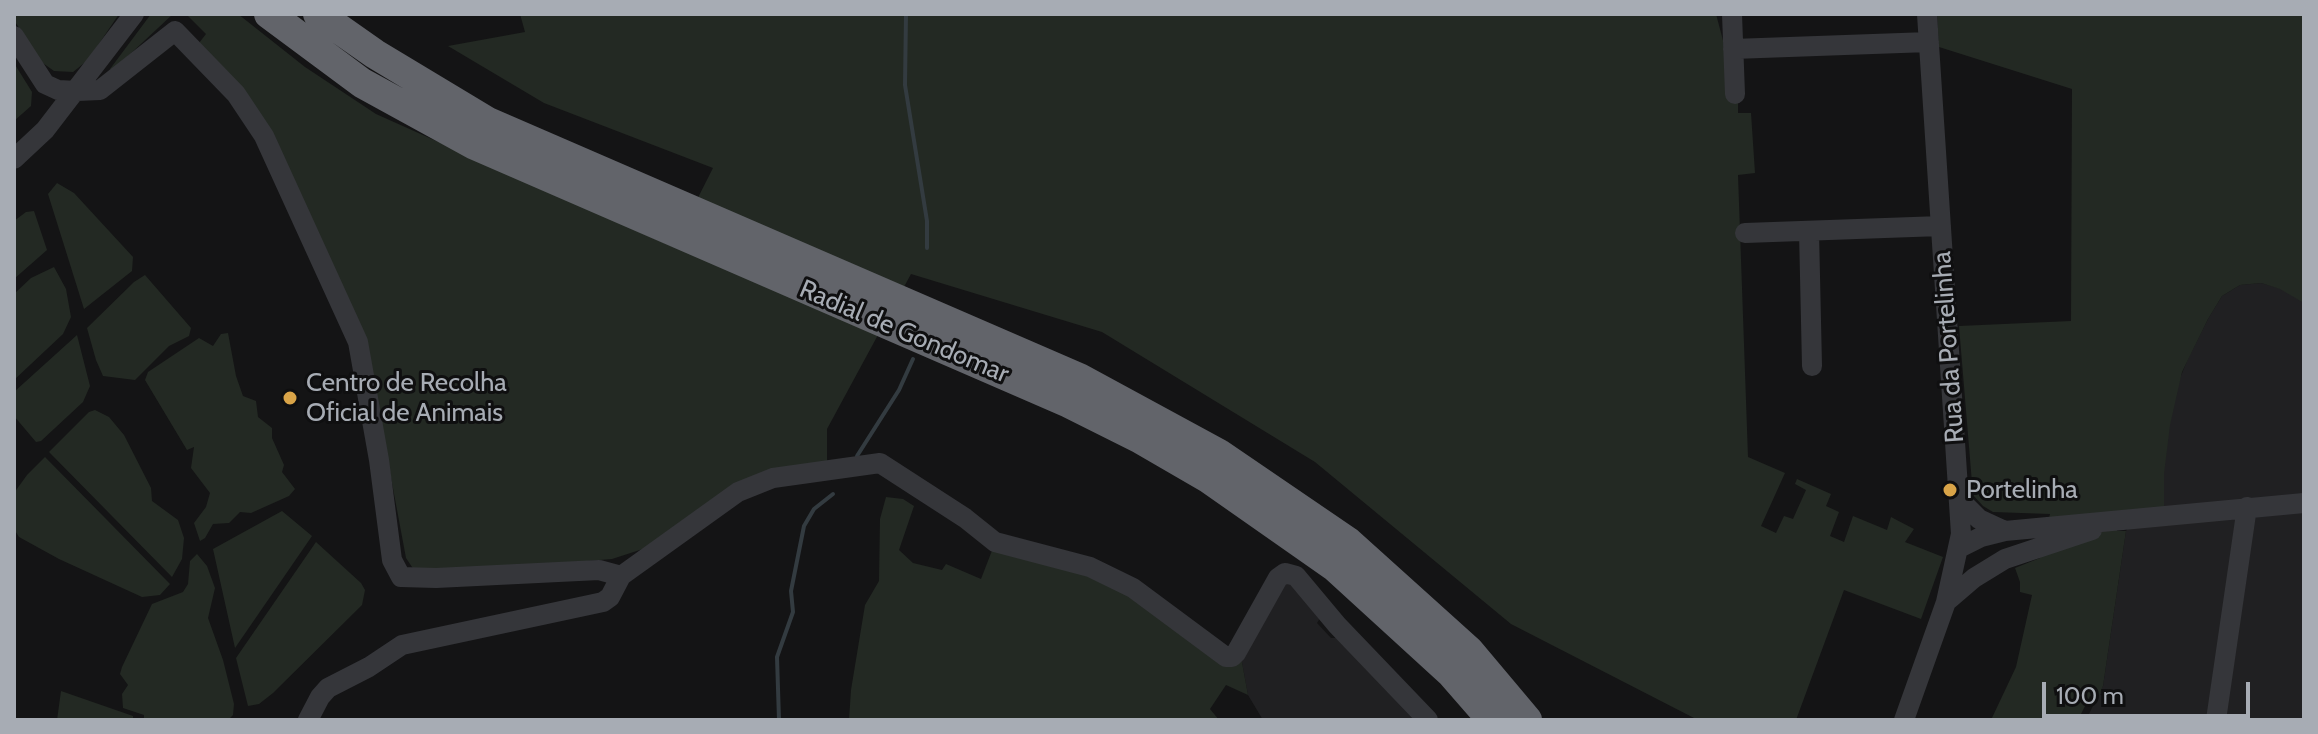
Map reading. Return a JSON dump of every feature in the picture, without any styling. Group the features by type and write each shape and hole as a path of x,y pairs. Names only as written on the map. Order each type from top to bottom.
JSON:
{"highway":[{"name":"Radial de Gondomar","path":"269,14 362,83 475,145 614,192 1219,454 1348,542 1469,651 1527,720"},
{"name":"Radial de Gondomar","path":"318,14 375,54 488,122 614,192"},
{"name":"Radial de Gondomar","path":"1074,390 1139,438 1208,478 1335,567 1451,673 1492,720"}],"street":[{"path":"14,159 45,130 134,14"},
{"path":"1732,14 1735,94"},
{"name":"Rua da Portelinha","path":"1904,720 1946,602 1959,548 1959,499 1927,14"},
{"path":"14,36 45,84 58,90 77,91 100,90 175,31 236,94 264,136 358,342 379,460 392,560 401,577 599,570 621,576"},
{"path":"1733,49 1929,42"},
{"path":"1745,233 1941,226"},
{"path":"1809,231 1812,366"},
{"path":"308,720 328,688 369,667 402,645 603,602 610,597 621,576 738,492 773,478 880,463 965,518 995,542 1090,567 1133,588 1226,657 1236,653 1278,578 1285,573 1296,576 1337,625 1428,720"},
{"path":"1959,499 1979,519 2005,531"},
{"path":"1959,548 2005,531 2304,503"},
{"path":"2216,720 2247,507"},
{"path":"1946,602 1974,578 2005,559 2127,519"},
{"path":"1959,548 1975,555 2005,559"}],"shaded area":[{"path":"14,14 119,14 88,60 73,72 54,71 40,61 14,20"},
{"path":"151,14 173,14 112,71 110,69"},
{"path":"186,14 238,14 305,67 376,114 673,247 713,168 544,103 448,46 525,32 520,14 1716,14 1738,97 1738,113 1751,113 1755,173 1738,175 1748,457 1785,473 1761,526 1776,533 1784,516 1793,519 1806,490 1795,484 1797,479 1831,494 1826,506 1839,512 1830,536 1844,542 1853,516 1887,530 1891,517 1914,529 1905,542 1943,557 1921,619 1844,590 1796,720 1693,720 1511,624 1315,462 1102,332 911,274 827,429 827,461 735,486 649,547 612,559 451,572 414,570 406,558 365,338 272,133 199,43 206,34"},
{"path":"1937,14 2304,14 2304,303 2280,289 2261,283 2240,285 2222,296 2208,319 2182,372 2170,425 2164,474 2164,510 2119,512 2117,531 2126,531 2103,686 2098,698 2090,696 2078,720 1991,720 2016,667 2032,595 2020,592 2015,568 2040,558 2050,514 1993,512 1973,495 1959,326 2071,321 2072,89 1939,47"},
{"path":"14,63 32,92 31,106 14,121"},
{"path":"57,183 74,193 133,257 132,271 84,309 48,194"},
{"path":"34,211 47,250 14,279 14,221 26,212"},
{"path":"54,267 66,289 71,317 63,334 14,380 14,294 31,278"},
{"path":"145,275 191,328 189,336 169,346 135,380 103,376 87,328"},
{"path":"2261,283 2304,295 2304,720 2086,720 2103,686 2126,531 2149,499 2174,393 2187,361 2222,296 2240,285"},
{"path":"228,333 243,396 256,401 258,417 272,428 272,438 284,465 282,472 295,489 289,496 251,513 240,512 229,523 213,524 200,541 194,523 206,507 210,493 191,468 194,447 187,450 145,380 148,372 199,338 213,346 221,334"},
{"path":"77,335 90,386 83,402 41,441 36,442 14,416 14,392"},
{"path":"95,410 109,417 124,435 151,488 152,501 178,520 184,538 182,559 172,577 49,452 89,412"},
{"path":"45,457 170,584 160,595 142,597 19,537 14,529 14,493"},
{"path":"886,497 903,499 914,506 899,550 913,563 942,570 946,564 981,579 993,548 1112,583 1241,657 1248,695 1226,685 1210,709 1219,720 849,720 865,605 879,581 880,519"},
{"path":"282,511 312,536 235,648 213,549"},
{"path":"316,542 361,583 365,590 362,605 273,693 259,704 248,706 236,658"},
{"path":"197,554 207,566 215,588 208,618 223,660 234,704 233,715 228,720 144,720 144,715 123,708 122,694 128,685 120,674 122,667 152,604 183,592 188,584 190,561"},
{"path":"1290,581 1322,615 1317,623 1331,638 1339,638 1418,720 1263,720 1248,695 1241,657"},
{"path":"61,691 133,716 133,720 57,720"}],"waterway":[{"path":"906,14 905,85 927,221 927,248"},
{"path":"857,456 899,390 913,359"},
{"path":"779,720 777,657 793,612 791,591 804,526 814,509 833,494"}],"place":[{"name":"Centro de Recolha Oficial de Animais","path":"290,398"},
{"name":"Portelinha","path":"1950,490"}]}
